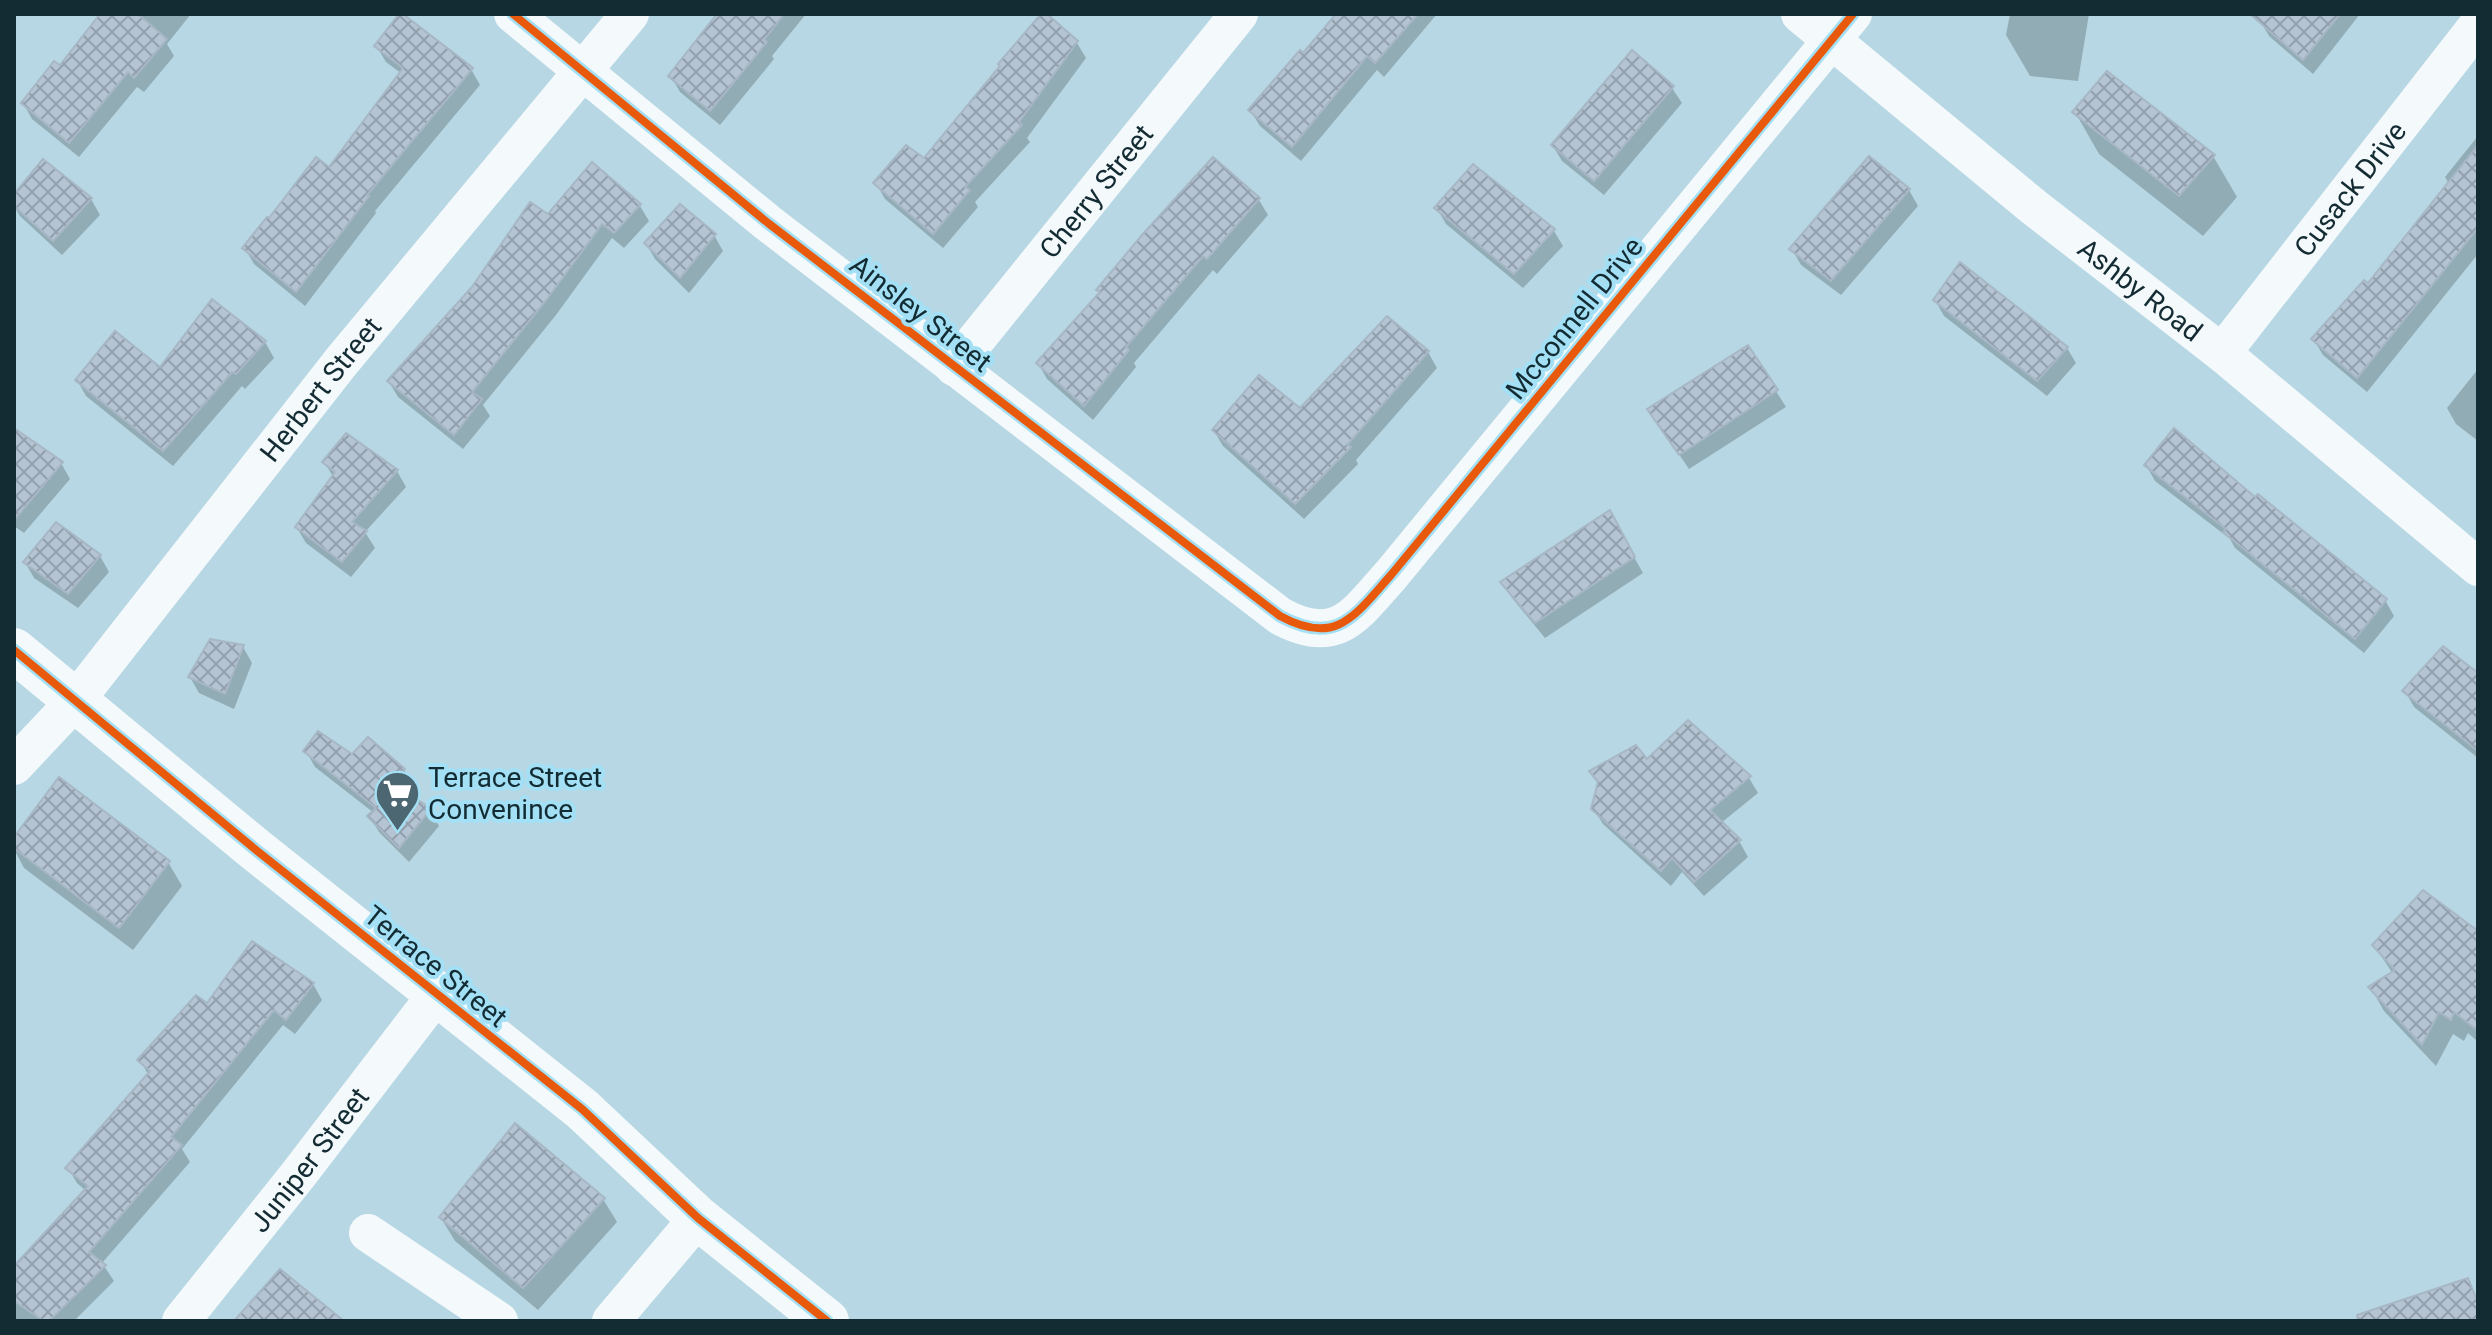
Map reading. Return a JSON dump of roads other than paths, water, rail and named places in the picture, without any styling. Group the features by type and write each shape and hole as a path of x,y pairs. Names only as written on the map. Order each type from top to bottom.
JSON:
{"street":[{"name":"Ainsley Street","path":"513,14 768,223 1280,616 1297,624 1315,626"},
{"name":"Herbert Street","path":"14,766 76,700 341,362 630,14"},
{"name":"Cherry Street","path":"954,367 1239,14"},
{"name":"Ashby Road","path":"1800,14 1842,27 2035,208 2222,353 2478,567"},
{"name":"Cusack Drive","path":"2222,353 2478,25"},
{"name":"Mcconnell Drive","path":"1315,626 1334,628 1350,620 1381,587 1842,27"},
{"name":"Terrace Street","path":"14,650 436,995 582,1109 698,1218 827,1321"},
{"name":"Juniper Street","path":"181,1321 436,995"},
{"path":"611,1321 698,1218"},
{"path":"368,1233 499,1321"}],"place":[{"name":"Terrace Street Convenince","path":"397,832"}]}
